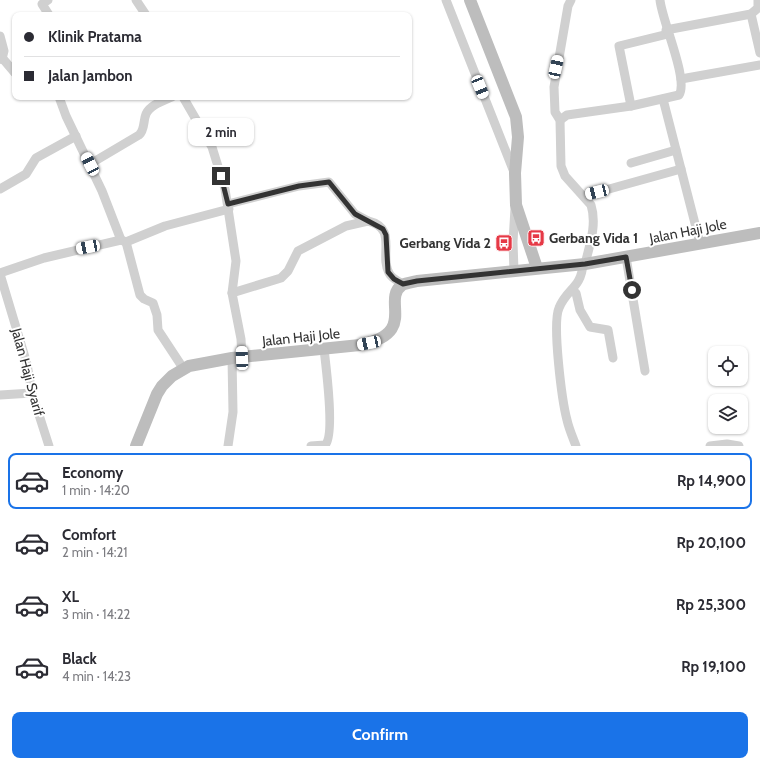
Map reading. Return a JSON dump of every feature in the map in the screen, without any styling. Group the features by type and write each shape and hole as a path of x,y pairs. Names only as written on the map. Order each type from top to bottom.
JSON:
{"main road":[{"path":"470,0 516,117 518,137 515,173 516,205 537,268"},
{"name":"Jalan Haji Jole","path":"136,446 157,394 166,381 183,368 195,364 237,358 369,343 386,335 392,328 394,323 396,292 403,284 417,281 584,264 760,233"}],"street":[{"path":"47,12 42,4 48,0"},
{"path":"136,0 143,12"},
{"path":"446,0 515,173"},
{"path":"571,0 568,6 554,87 555,112 560,120 562,171 591,204 593,212 593,231 580,280 559,308 556,316 556,334 566,420 576,446"},
{"path":"560,120 567,115 631,106 663,100 679,95 681,92 681,79 667,32 660,0"},
{"path":"631,106 619,46 667,32 751,14 758,8 758,0"},
{"path":"751,14 760,53"},
{"path":"0,36 4,51 1,59 12,70"},
{"path":"681,79 760,65"},
{"path":"60,100 123,241 140,295 144,299 153,303 157,315 158,330 183,368"},
{"path":"90,164 139,135 141,133 146,114 150,109 166,100"},
{"path":"185,100 212,147 218,162 228,207 236,261 232,293 241,339 237,358 234,412 228,446"},
{"path":"663,100 700,244"},
{"path":"0,189 26,174 36,158 76,136"},
{"path":"631,163 676,150"},
{"path":"584,196 681,169"},
{"path":"0,276 44,258 123,241 165,226 299,186 329,182 355,214 383,229 386,235 388,272 394,279 403,284"},
{"path":"514,271 513,242 516,205"},
{"path":"232,293 281,278 288,271 298,251 346,226 368,221"},
{"path":"626,257 645,371"},
{"name":"Jalan Haji Syarif","path":"0,276 26,364 32,393 49,446"},
{"path":"572,290 576,293 580,310 590,327 608,330 613,358"},
{"path":"311,446 325,445 329,437 328,390 324,349"},
{"path":"0,395 32,393"},
{"path":"710,446 727,444 739,446"}],"place":[{"name":"Gerbang Vida 1","path":"536,238"},
{"name":"Gerbang Vida 2","path":"504,243"}],"route":[{"path":"221,176 228,204 258,198 299,186 329,182 345,204 355,214 373,222 383,229 386,235 388,272 390,276 403,284 417,281 585,264 626,257 632,290"}]}
